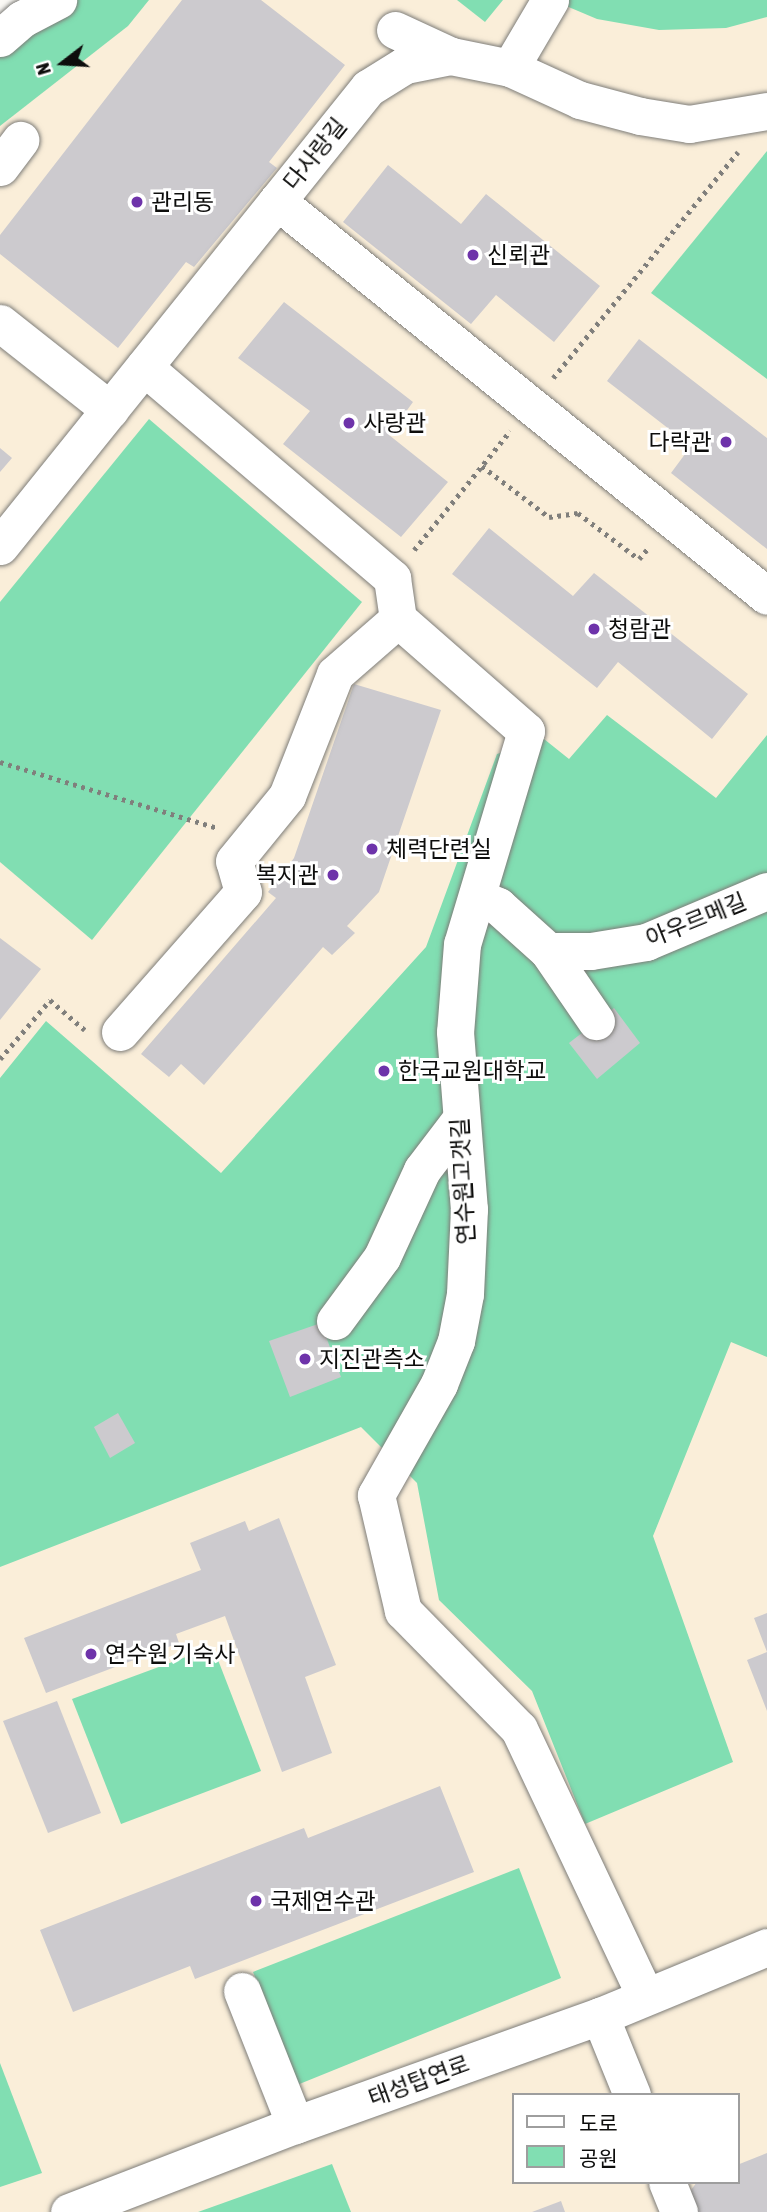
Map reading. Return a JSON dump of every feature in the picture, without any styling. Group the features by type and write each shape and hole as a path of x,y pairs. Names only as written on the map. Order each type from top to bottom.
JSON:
{"street":[{"path":"0,38 22,19 58,0"},
{"path":"510,68 550,0"},
{"path":"396,30 451,56"},
{"name":"다사랑길","path":"0,546 368,88 405,65 451,56 510,68 580,100 640,117 689,124 767,111"},
{"path":"277,201 767,596"},
{"path":"0,323 110,410"},
{"path":"120,1032 243,892 234,861 287,796 335,674 398,619 392,578 144,367"},
{"name":"연수원고갯길","path":"398,619 527,731 461,944 457,1007 460,1119 470,1209 465,1294 456,1341 432,1396 376,1495 403,1611 519,1729 645,1996"},
{"name":"아우르메길","path":"548,951 646,942 767,891"},
{"path":"477,897 498,906 548,951 596,1021"},
{"path":"335,1321 382,1256 422,1170 460,1119"},
{"name":"태성탑연로","path":"69,2212 295,2125 600,2016 767,1947"},
{"path":"242,1991 295,2125"},
{"path":"600,2016 631,2093"},
{"path":"668,2184 679,2212"}],"path":[{"path":"392,578 741,148"},
{"path":"482,466 549,517 578,513 639,559"},
{"path":"0,762 188,819"},
{"path":"0,1059 51,1000 85,1030 120,1032"}],"shaded area":[{"name":"한국교원대학교","path":"20,0 767,0 767,2212 0,2212 0,26"}],"green space":[{"path":"67,0 149,0 128,26 0,126 0,48"},
{"path":"457,0 503,0 485,22"},
{"path":"552,0 767,0 767,17 726,28 659,30 597,19"},
{"path":"767,151 767,379 651,293"},
{"path":"149,419 362,602 92,940 0,862 0,602"},
{"path":"607,715 716,798 767,735 767,1357 731,1342 653,1536 733,1762 585,1824 532,1691 439,1600 417,1483 361,1427 0,1567 0,1078 46,1021 221,1173 426,947 497,754 544,739 569,759"},
{"path":"213,1647 261,1771 121,1824 72,1699"},
{"path":"519,1868 561,1978 297,2085 253,1972"},
{"path":"0,2063 42,2173 0,2187"},
{"path":"332,2164 351,2212 198,2212"}],"building":[{"name":"관리동","path":"182,0 261,0 345,65 269,162 277,168 194,267 186,262 118,348 0,254 0,235"},
{"name":"신뢰관","path":"388,165 461,224 486,194 600,286 554,342 496,295 471,324 343,222"},
{"name":"사랑관","path":"284,302 413,402 389,435 448,482 401,537 283,444 310,411 238,358"},
{"name":"다락관","path":"639,339 767,438 767,549 671,473 691,446 607,381"},
{"path":"0,448 12,458 0,472"},
{"name":"청람관","path":"489,528 573,596 594,573 748,694 712,739 618,662 597,688 452,574"},
{"name":"복지관","path":"354,684 441,710 379,892 347,926 355,933 332,955 323,947 204,1085 181,1064 169,1077 141,1054 276,898 268,892 294,858"},
{"path":"0,938 41,969 0,1020"},
{"path":"614,1008 640,1043 597,1079 569,1043"},
{"name":"지진관측소","path":"321,1323 341,1377 290,1397 269,1341"},
{"path":"118,1413 135,1443 110,1458 94,1427"},
{"name":"연수원 기숙사","path":"279,1518 336,1665 305,1677 332,1753 282,1772 225,1616 176,1634 179,1643 46,1693 24,1638 201,1570 190,1543 245,1521 249,1531"},
{"path":"767,1613 767,1652 754,1618"},
{"path":"767,1652 767,1711 747,1660"},
{"path":"57,1701 101,1813 48,1833 3,1721"},
{"name":"국제연수관","path":"440,1786 474,1872 195,1979 190,1966 73,2012 40,1930 304,1828 308,1838"},
{"path":"767,2153 767,2212 694,2212 691,2190 696,2184 739,2184 739,2164"},
{"path":"561,2201 565,2212 532,2212"}],"place":[{"name":"관리동","path":"137,202"},
{"name":"신뢰관","path":"473,255"},
{"name":"사랑관","path":"349,423"},
{"name":"다락관","path":"726,442"},
{"name":"청람관","path":"594,629"},
{"name":"체력단련실","path":"372,849"},
{"name":"복지관","path":"333,875"},
{"name":"한국교원대학교","path":"384,1071"},
{"name":"지진관측소","path":"305,1359"},
{"name":"연수원 기숙사","path":"91,1654"},
{"name":"국제연수관","path":"256,1901"}]}
